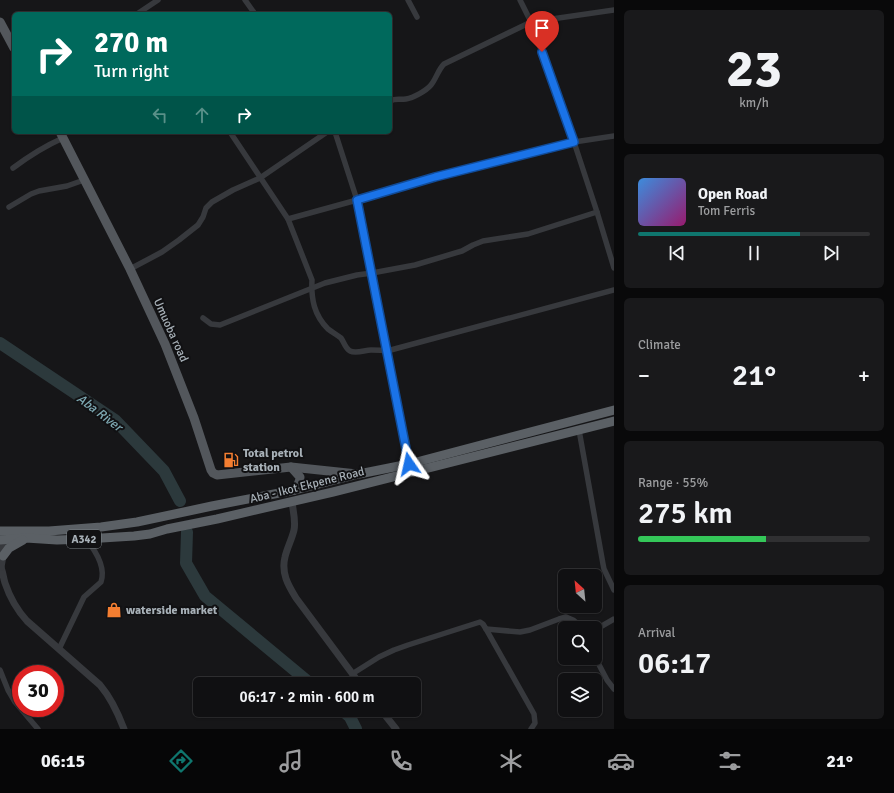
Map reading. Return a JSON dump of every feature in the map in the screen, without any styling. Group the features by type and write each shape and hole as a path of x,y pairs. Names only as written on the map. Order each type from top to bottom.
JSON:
{"highway":[{"name":"Aba - Ikot Ekpene Road","path":"1,535 101,527 137,522 295,490 359,474 409,464 614,410"},
{"name":"Aba - Ikot Ekpene Road","path":"1,535 57,540 150,534 292,502 614,421"},
{"path":"1,563 9,548 26,538"}],"main road":[{"path":"1,26 12,45"},
{"name":"Umuoba road","path":"61,135 130,269 165,344 194,418 213,473 217,475 291,467 359,474"},
{"path":"291,467 300,477 299,484 295,490"}],"street":[{"path":"140,12 158,0"},
{"path":"245,0 254,12"},
{"path":"408,0 416,17"},
{"path":"520,0 531,22 574,142 614,268"},
{"path":"392,100 407,99 419,94 432,84 439,70 444,64 531,22 614,10"},
{"path":"231,134 288,219 312,280 316,314 325,326 340,337 346,348 350,351 387,351 614,290"},
{"path":"130,269 162,252 198,225 206,208 212,202 233,190 260,178 324,134"},
{"path":"337,134 357,200 409,464"},
{"path":"13,168 61,135"},
{"path":"288,219 435,177 574,142 614,136"},
{"path":"9,207 39,191 67,186 84,180"},
{"path":"202,318 211,324 220,325 325,283 358,275 372,274 415,265 462,251 483,241 528,234 597,212"},
{"path":"579,430 604,569 614,590"},
{"path":"292,502 295,524 285,558 283,571 288,585 296,598 354,677"},
{"path":"1,535 1,563 9,595 17,608 27,621 100,685 108,694 124,729"},
{"path":"59,649 84,598 101,582 102,579 98,555 86,539"},
{"path":"486,629 520,632 566,617 574,621"},
{"path":"602,626 614,619"},
{"path":"352,674 379,657 408,644 480,622 486,629 534,714 535,723 531,729"},
{"path":"599,665 607,680 614,689"},
{"path":"0,670 8,690 15,702 38,729"},
{"path":"387,717 396,729"}],"waterway":[{"name":"Aba River","path":"0,343 115,420 164,471 180,501"},
{"name":"Aba River","path":"187,532 186,563 205,596 303,677"},
{"name":"Aba River","path":"350,717 356,729"}],"place":[{"name":"Total petrol station","path":"231,460"},
{"name":"waterside market","path":"114,610"}],"route":[{"path":"409,464 357,200 435,177 574,142 542,52"}]}
